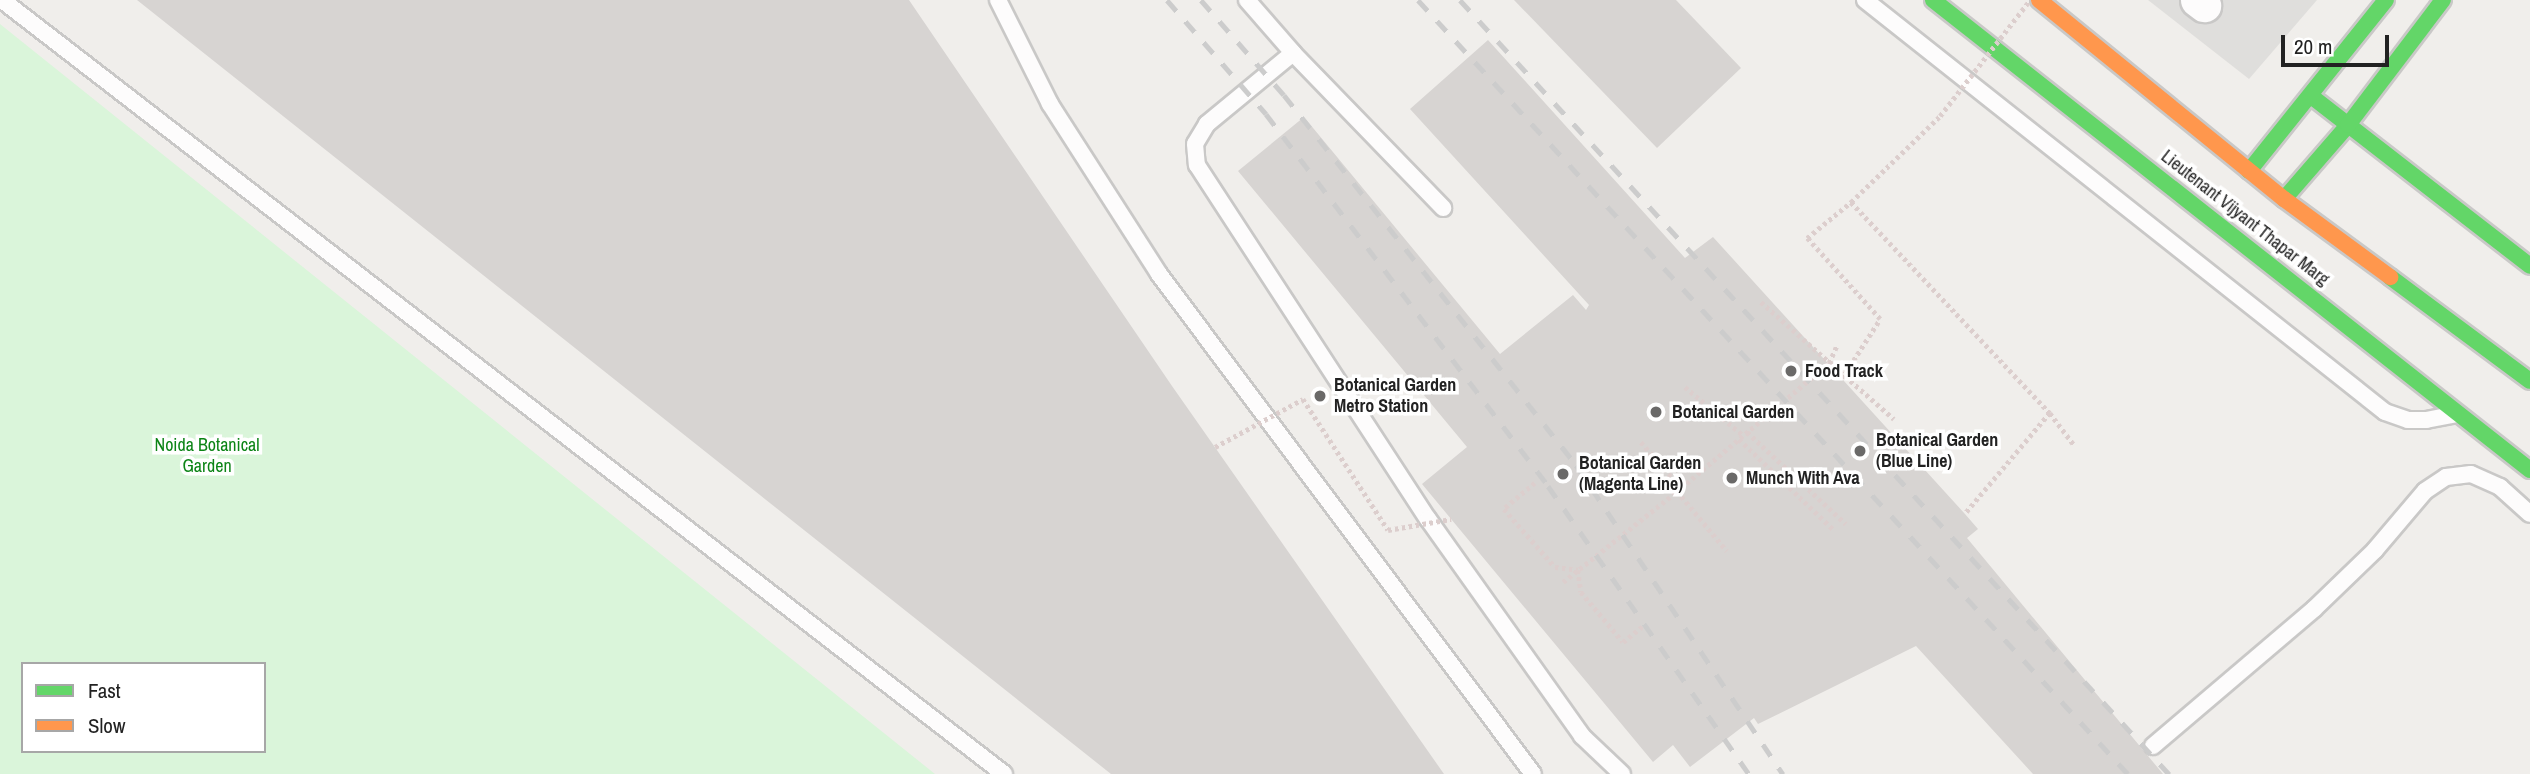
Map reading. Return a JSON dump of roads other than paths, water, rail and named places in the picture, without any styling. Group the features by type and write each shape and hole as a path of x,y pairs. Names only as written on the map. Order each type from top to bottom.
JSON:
{"main road":[{"name":"Lieutenant Vijyant Thapar Marg","path":"1933,0 2234,234 2530,470"},
{"path":"2039,0 2284,199 2530,381"},
{"path":"2249,171 2386,0"},
{"path":"2284,199 2348,125 2443,0"},
{"path":"2311,96 2530,266"}],"lane":[{"path":"2,0 1004,774"},
{"path":"998,0 1050,104 1159,274 1533,774"},
{"path":"1247,0 1293,53 1443,208"},
{"path":"1865,0 2385,412 2408,420 2426,420 2458,413"},
{"path":"1293,53 1207,124 1195,144 1197,165 1428,519 1582,736 1619,773"},
{"path":"2153,746 2314,609 2375,550 2425,491 2446,477 2471,474 2500,487 2530,514"}],"railway":[{"path":"1167,0 1266,114 1548,486 1749,774"},
{"path":"1201,0 1284,95 1576,465 1783,774"},
{"path":"1418,0 2128,774"},
{"path":"1460,0 2169,774"}],"place":[{"name":"Food Track","path":"1791,371"},
{"name":"Botanical Garden Metro Station","path":"1320,396"},
{"name":"Botanical Garden","path":"1656,412"},
{"name":"Botanical Garden (Blue Line)","path":"1860,451"},
{"name":"Botanical Garden (Magenta Line)","path":"1563,474"},
{"name":"Munch With Ava","path":"1732,478"}],"park label":[{"name":"Noida Botanical Garden","path":"207,456"}]}
